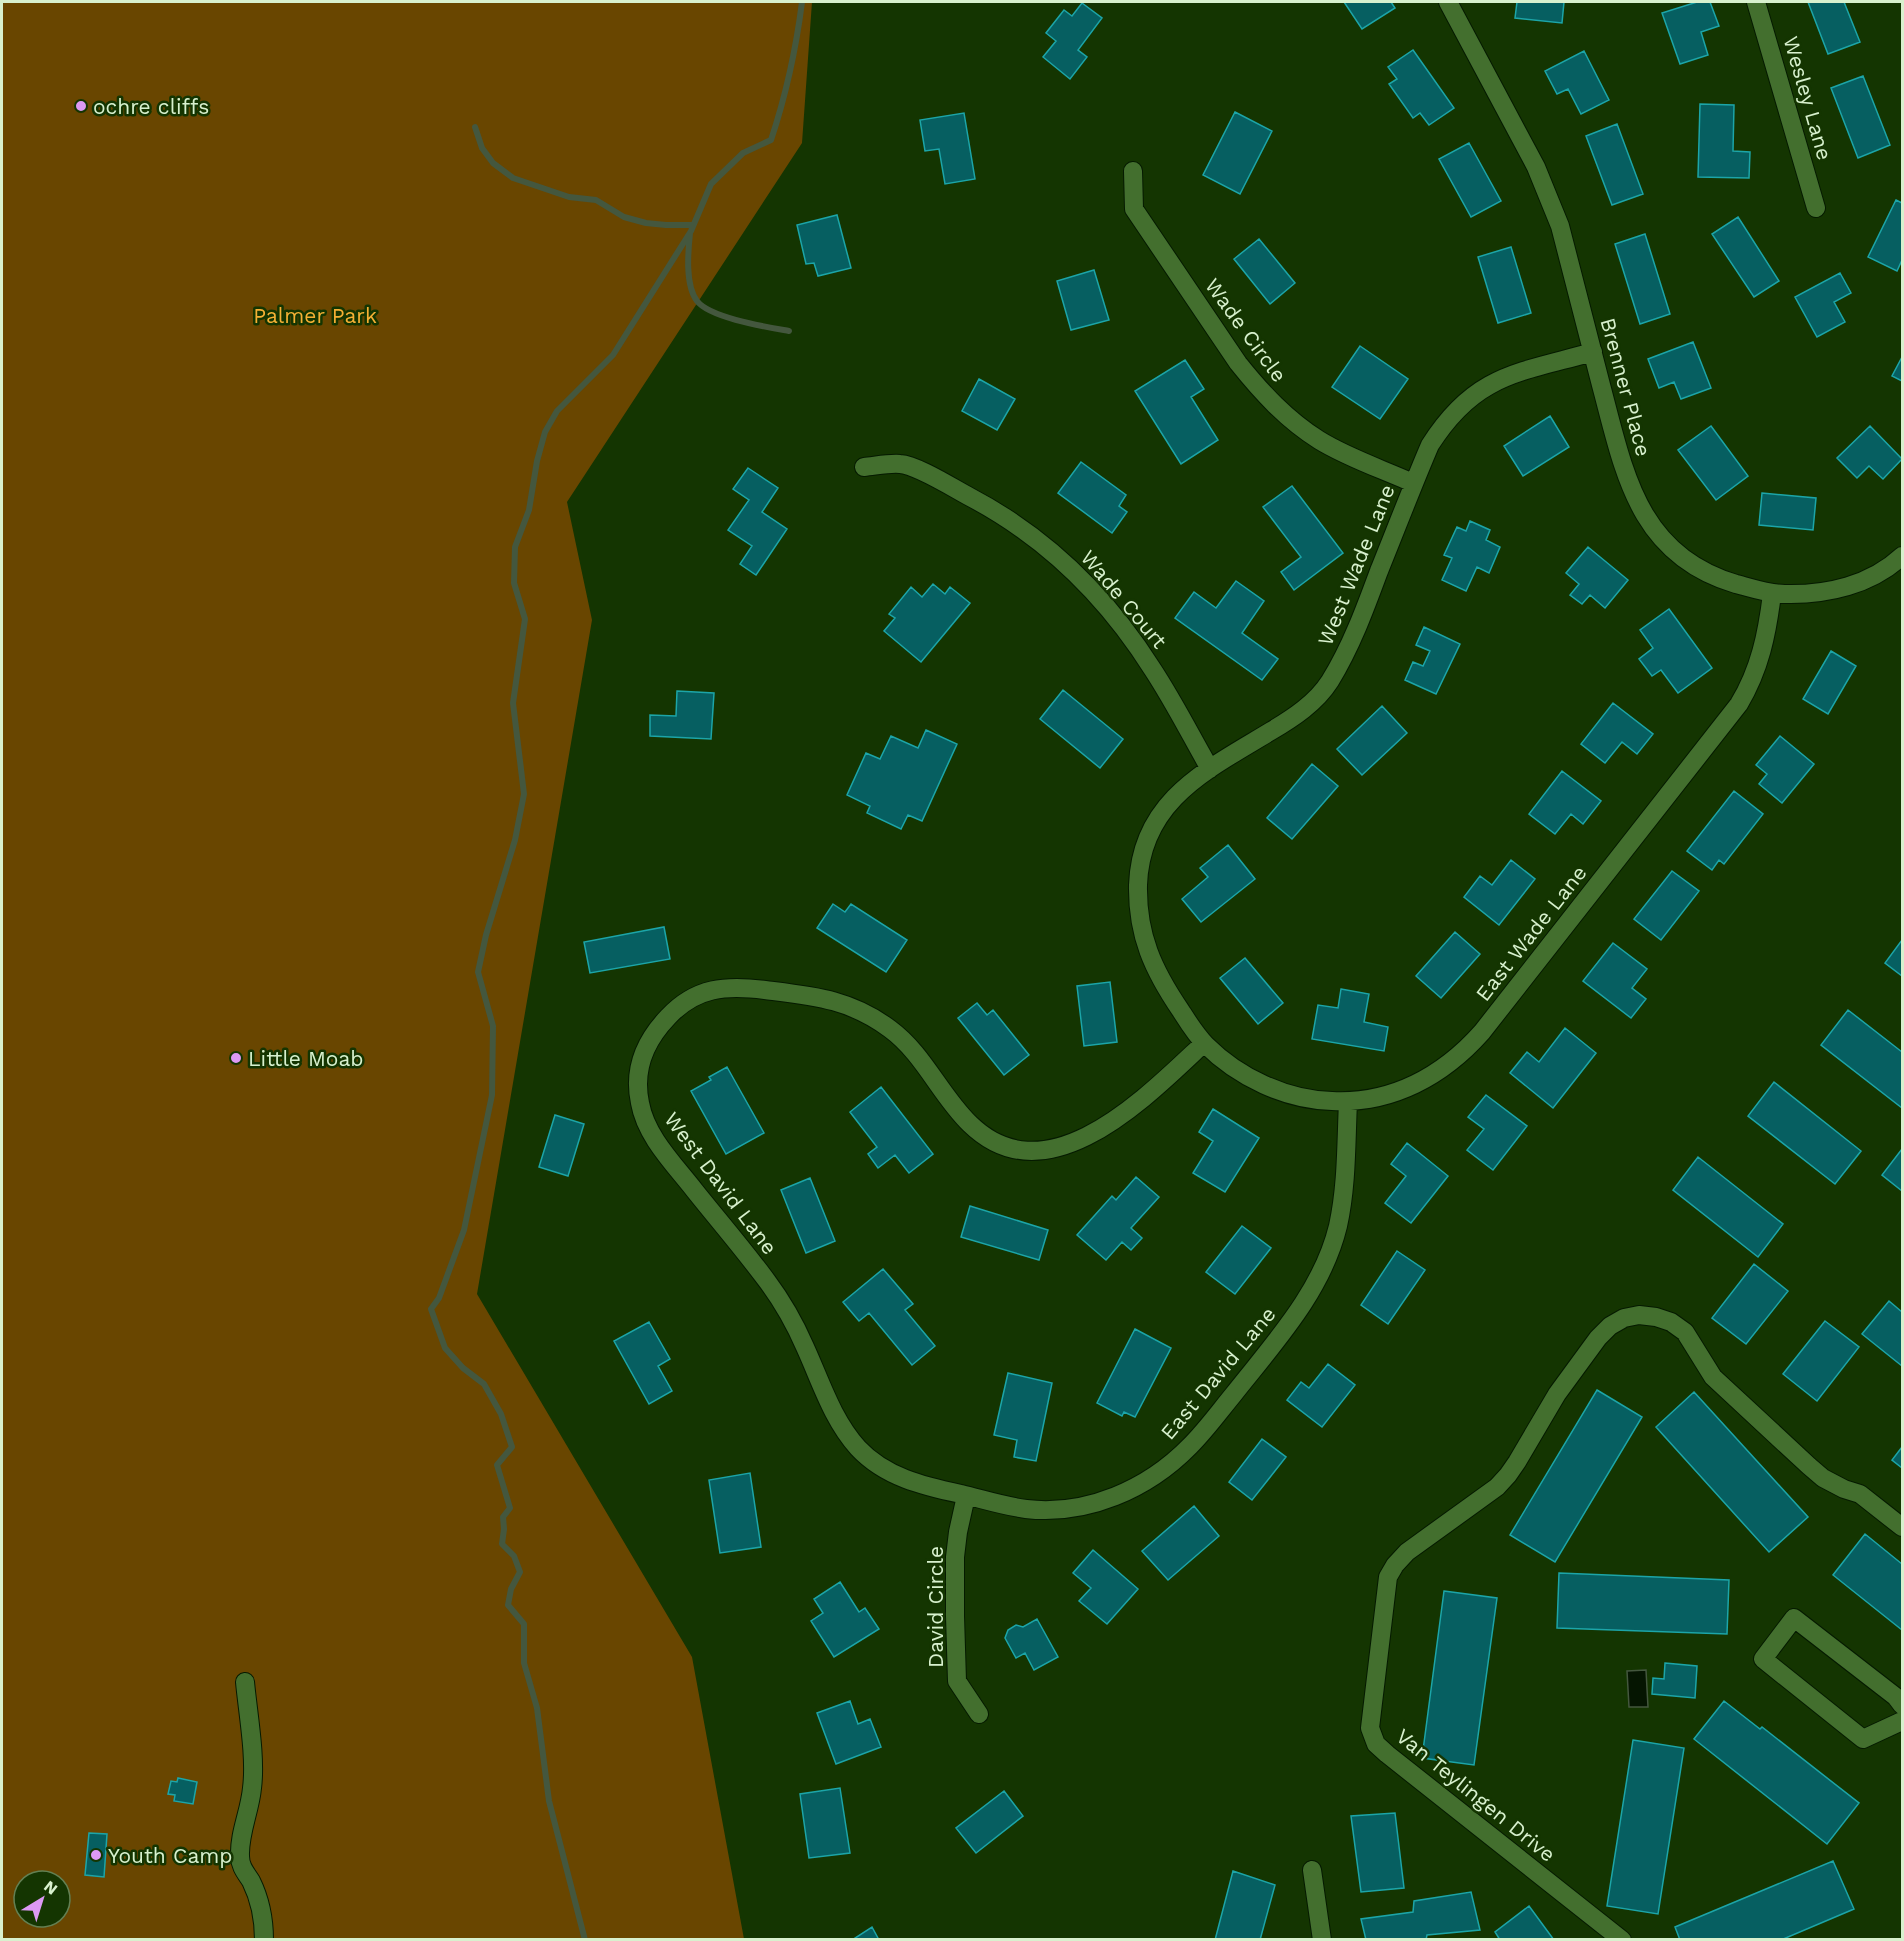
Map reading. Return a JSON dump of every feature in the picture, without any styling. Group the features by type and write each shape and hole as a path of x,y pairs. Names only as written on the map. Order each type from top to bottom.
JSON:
{"street":[{"name":"Brenner Place","path":"1448,2 1536,167 1548,195 1560,226 1625,474 1645,516 1659,534 1695,566 1722,580 1772,594 1802,595 1847,587 1873,578 1902,556"},
{"name":"Wesley Lane","path":"1756,2 1816,208"},
{"name":"Wade Circle","path":"1133,171 1134,209 1255,385 1288,417 1320,440 1352,457 1413,483"},
{"name":"West Wade Lane","path":"1204,1043 1167,991 1151,962 1143,933 1138,892 1139,871 1143,849 1160,813 1188,784 1291,719 1311,703 1328,684 1359,625 1413,483 1430,445 1458,406 1498,379 1593,352"},
{"name":"Wade Court","path":"864,467 901,464 922,472 1007,517 1051,550 1074,571 1126,632 1153,670 1210,769"},
{"name":"East Wade Lane","path":"1204,1043 1221,1058 1264,1085 1318,1101 1348,1102 1376,1098 1415,1085 1450,1063 1482,1032 1739,704 1750,686 1764,649 1772,594"},
{"name":"West David Lane","path":"966,1496 903,1479 863,1453 848,1436 836,1419 804,1344 771,1286 660,1147 649,1129 640,1109 637,1087 639,1068 645,1049 654,1033 668,1017 682,1003 701,993 741,987 827,998 872,1017 904,1041 967,1122 986,1137 1005,1146 1043,1152 1062,1148 1078,1141 1107,1123 1157,1088 1204,1043"},
{"name":"East David Lane","path":"966,1496 1025,1509 1076,1508 1110,1498 1143,1482 1166,1468 1188,1448 1211,1423 1290,1324 1306,1299 1331,1250 1342,1199 1348,1102"},
{"name":"Van Teylingen Drive","path":"1622,1940 1376,1744 1370,1728 1388,1577 1395,1565 1407,1552 1497,1487 1508,1475 1557,1394 1598,1338 1610,1326 1624,1318 1639,1315 1671,1322 1685,1332 1713,1377 1809,1466 1823,1478 1860,1494 1902,1527"},
{"name":"David Circle","path":"966,1496 955,1557 957,1681 979,1714"},
{"path":"1902,1706 1896,1697 1794,1618 1762,1659 1863,1738 1902,1721"},
{"path":"245,1682 252,1759 252,1788 242,1828 240,1858 243,1871 251,1881 260,1905 264,1940"},
{"path":"1312,1869 1322,1940"}],"green space":[{"name":"Palmer Park","path":"2,2 812,2 802,143 567,502 592,620 477,1294 692,1657 744,1939 2,1940"}],"shaded area":[{"path":"1646,1670 1648,1707 1629,1707 1627,1671"}],"building":[{"path":"1344,2 1391,2 1395,8 1362,29"},
{"path":"1517,2 1564,2 1562,23 1515,18"},
{"path":"1697,2 1710,2 1719,26 1701,32 1708,55 1680,64 1662,13"},
{"path":"1808,2 1844,2 1860,42 1828,54"},
{"path":"1082,3 1102,18 1078,50 1087,57 1070,79 1043,57 1056,41 1046,33 1064,10 1072,16"},
{"path":"1413,50 1454,108 1429,125 1420,113 1413,118 1389,84 1397,79 1388,67"},
{"path":"1584,51 1609,100 1581,114 1568,89 1557,94 1545,71"},
{"path":"1863,76 1890,145 1858,158 1831,88"},
{"path":"1700,104 1734,105 1733,151 1750,152 1749,178 1698,177"},
{"path":"1235,112 1272,131 1240,194 1203,175"},
{"path":"964,113 975,179 945,184 939,149 925,151 920,120"},
{"path":"1617,124 1643,194 1612,205 1586,136"},
{"path":"1469,143 1501,201 1471,217 1439,159"},
{"path":"1896,200 1902,203 1902,260 1897,271 1868,257"},
{"path":"837,215 851,268 818,276 814,263 806,264 797,225"},
{"path":"1738,217 1779,281 1754,297 1712,234"},
{"path":"1645,234 1670,314 1640,324 1615,244"},
{"path":"1259,239 1295,283 1270,304 1234,259"},
{"path":"1511,247 1531,313 1498,323 1478,257"},
{"path":"1094,270 1109,320 1071,330 1057,281"},
{"path":"1840,273 1851,293 1834,302 1845,322 1817,337 1795,297"},
{"path":"1693,342 1711,388 1681,399 1674,382 1659,388 1648,359"},
{"path":"1360,346 1408,379 1380,419 1332,387"},
{"path":"1902,357 1902,381 1892,376"},
{"path":"1185,360 1204,389 1191,397 1218,440 1181,464 1135,391"},
{"path":"979,379 1015,399 997,430 962,411"},
{"path":"1550,416 1569,447 1523,476 1504,446"},
{"path":"1711,426 1748,476 1716,500 1678,450"},
{"path":"1870,426 1902,459 1883,479 1869,466 1857,478 1837,458"},
{"path":"1081,462 1126,495 1119,506 1127,512 1112,533 1058,493"},
{"path":"748,468 778,488 762,512 787,529 756,575 740,564 752,546 728,530 749,500 733,489"},
{"path":"1292,486 1343,553 1294,590 1281,572 1301,557 1263,507"},
{"path":"1762,493 1816,498 1813,530 1759,525"},
{"path":"1470,521 1490,530 1486,540 1500,547 1489,573 1477,567 1466,591 1442,580 1452,558 1444,555 1457,527 1466,531"},
{"path":"1588,547 1628,580 1605,608 1590,595 1582,604 1570,595 1579,584 1566,573"},
{"path":"1236,581 1264,601 1242,633 1278,659 1262,680 1175,618 1194,592 1216,608"},
{"path":"933,584 945,594 950,587 970,603 921,662 884,631 895,618 889,614 911,587 922,597"},
{"path":"1669,609 1712,668 1678,693 1661,670 1652,676 1639,659 1653,648 1640,630"},
{"path":"1424,627 1460,644 1436,694 1405,680 1413,662 1423,666 1430,651 1416,645"},
{"path":"1831,651 1856,666 1828,714 1803,699"},
{"path":"1063,690 1123,739 1100,768 1040,719"},
{"path":"677,691 714,693 711,739 650,736 650,715 676,716"},
{"path":"1613,703 1653,734 1637,754 1622,742 1605,763 1581,744"},
{"path":"1382,706 1407,733 1362,775 1337,749"},
{"path":"926,730 957,744 922,821 908,815 901,829 867,813 870,806 847,795 866,753 880,759 891,736 918,748"},
{"path":"1780,736 1814,764 1782,803 1759,784 1767,774 1756,765"},
{"path":"1312,764 1338,786 1292,839 1267,818"},
{"path":"1562,771 1601,801 1583,824 1571,814 1555,834 1529,814"},
{"path":"1734,791 1763,814 1724,864 1719,860 1712,870 1687,851"},
{"path":"1228,845 1255,879 1201,922 1182,899 1208,877 1200,868"},
{"path":"1511,860 1535,879 1499,925 1464,897 1480,876 1492,885"},
{"path":"1672,871 1699,891 1661,940 1634,919"},
{"path":"833,904 845,912 851,904 907,940 886,972 817,928"},
{"path":"664,927 670,959 590,973 584,942"},
{"path":"1455,932 1480,954 1441,998 1416,976"},
{"path":"1902,940 1902,976 1885,963"},
{"path":"1613,943 1647,969 1632,988 1646,999 1631,1018 1583,981"},
{"path":"1245,958 1283,1003 1258,1024 1220,978"},
{"path":"1110,982 1117,1042 1084,1046 1077,986"},
{"path":"1341,989 1369,994 1364,1022 1388,1027 1384,1051 1312,1039 1318,1005 1338,1008"},
{"path":"977,1003 987,1015 993,1010 1029,1055 1004,1075 958,1018"},
{"path":"1848,1010 1902,1052 1902,1108 1821,1045"},
{"path":"1565,1028 1596,1053 1553,1108 1510,1073 1527,1052 1539,1062"},
{"path":"727,1067 764,1133 726,1154 691,1091 711,1080 709,1077"},
{"path":"1774,1082 1861,1151 1835,1184 1748,1116"},
{"path":"881,1087 933,1154 909,1173 895,1155 878,1168 868,1154 877,1147 850,1112"},
{"path":"1486,1095 1527,1126 1493,1170 1467,1150 1484,1129 1468,1117"},
{"path":"1213,1109 1259,1138 1225,1192 1193,1173 1213,1141 1199,1132"},
{"path":"555,1115 584,1124 568,1176 539,1167"},
{"path":"1407,1143 1448,1176 1411,1223 1385,1203 1406,1176 1391,1164"},
{"path":"1902,1149 1902,1191 1882,1175"},
{"path":"1698,1157 1783,1224 1758,1257 1673,1190"},
{"path":"1136,1177 1159,1197 1131,1228 1142,1238 1131,1250 1122,1242 1106,1260 1077,1235 1112,1196 1116,1200"},
{"path":"810,1178 835,1241 806,1253 781,1190"},
{"path":"970,1206 1048,1230 1039,1260 961,1237"},
{"path":"1242,1226 1271,1248 1235,1294 1206,1272"},
{"path":"1397,1251 1425,1270 1388,1324 1361,1305"},
{"path":"1754,1264 1788,1291 1746,1344 1712,1318"},
{"path":"883,1269 913,1304 905,1310 935,1346 912,1365 869,1313 859,1321 843,1302"},
{"path":"1889,1301 1902,1312 1902,1366 1862,1334"},
{"path":"1825,1321 1859,1347 1817,1401 1783,1374"},
{"path":"649,1322 670,1359 658,1366 672,1391 649,1404 614,1341"},
{"path":"1135,1329 1171,1348 1135,1417 1124,1412 1122,1416 1097,1403"},
{"path":"1328,1364 1355,1385 1322,1427 1287,1400 1301,1382 1309,1388"},
{"path":"1008,1373 1052,1383 1036,1461 1014,1457 1017,1440 994,1435"},
{"path":"1597,1390 1642,1417 1555,1562 1510,1535"},
{"path":"1694,1392 1808,1517 1769,1552 1656,1427"},
{"path":"1262,1439 1286,1457 1252,1500 1229,1482"},
{"path":"1902,1447 1902,1468 1892,1460"},
{"path":"750,1473 761,1547 720,1553 709,1480"},
{"path":"1194,1506 1219,1536 1168,1580 1142,1551"},
{"path":"1865,1534 1902,1564 1902,1630 1833,1575"},
{"path":"1093,1550 1138,1589 1107,1624 1079,1601 1091,1588 1073,1573"},
{"path":"1559,1573 1729,1580 1727,1634 1557,1628"},
{"path":"840,1582 859,1612 865,1608 879,1629 834,1657 811,1621 823,1613 814,1599"},
{"path":"1444,1591 1497,1598 1474,1765 1422,1758"},
{"path":"1037,1619 1058,1657 1034,1670 1025,1653 1016,1658 1005,1638 1008,1630 1016,1625 1023,1627"},
{"path":"1665,1663 1697,1666 1695,1698 1652,1694 1653,1678 1664,1679"},
{"path":"850,1701 858,1724 870,1719 881,1747 836,1764 817,1713"},
{"path":"1724,1701 1760,1729 1762,1727 1859,1803 1827,1844 1694,1739"},
{"path":"1633,1740 1684,1748 1658,1914 1607,1906"},
{"path":"178,1778 197,1782 193,1804 174,1801 175,1795 168,1794 171,1781 177,1782"},
{"path":"840,1788 850,1853 809,1858 800,1794"},
{"path":"1004,1791 1023,1816 976,1853 956,1828"},
{"path":"1395,1813 1404,1888 1361,1892 1351,1816"},
{"name":"Youth Camp","path":"89,1833 107,1834 104,1877 85,1875"},
{"path":"1833,1861 1854,1909 1781,1940 1680,1940 1675,1927"},
{"path":"1233,1871 1275,1885 1260,1940 1215,1940"},
{"path":"1471,1892 1480,1930 1427,1935 1426,1940 1366,1940 1361,1919 1413,1912 1414,1901"},
{"path":"1529,1906 1554,1940 1500,1940 1495,1932"},
{"path":"872,1927 879,1940 852,1940"}],"waterway":[{"path":"585,1940 549,1801 537,1708 524,1663 524,1624 508,1605 511,1589 520,1572 514,1556 502,1544 503,1517 510,1508 497,1465 512,1447 501,1414 484,1384 463,1368 445,1348 431,1309 439,1298 464,1230 492,1095 493,1026 478,972 486,935 515,840 524,794 513,703 525,619 514,583 515,547 529,510 537,461 545,432 557,411 613,355 691,231 711,184 743,153 771,140 790,72 802,2"},
{"path":"475,127 482,148 493,163 513,178 569,197 596,200 624,217 646,223 693,225"},
{"path":"690,233 689,277 697,301 704,307 726,317 789,331"}],"place":[{"name":"ochre cliffs","path":"81,106"},
{"name":"Little Moab","path":"236,1058"},
{"name":"Youth Camp","path":"96,1855"}]}
